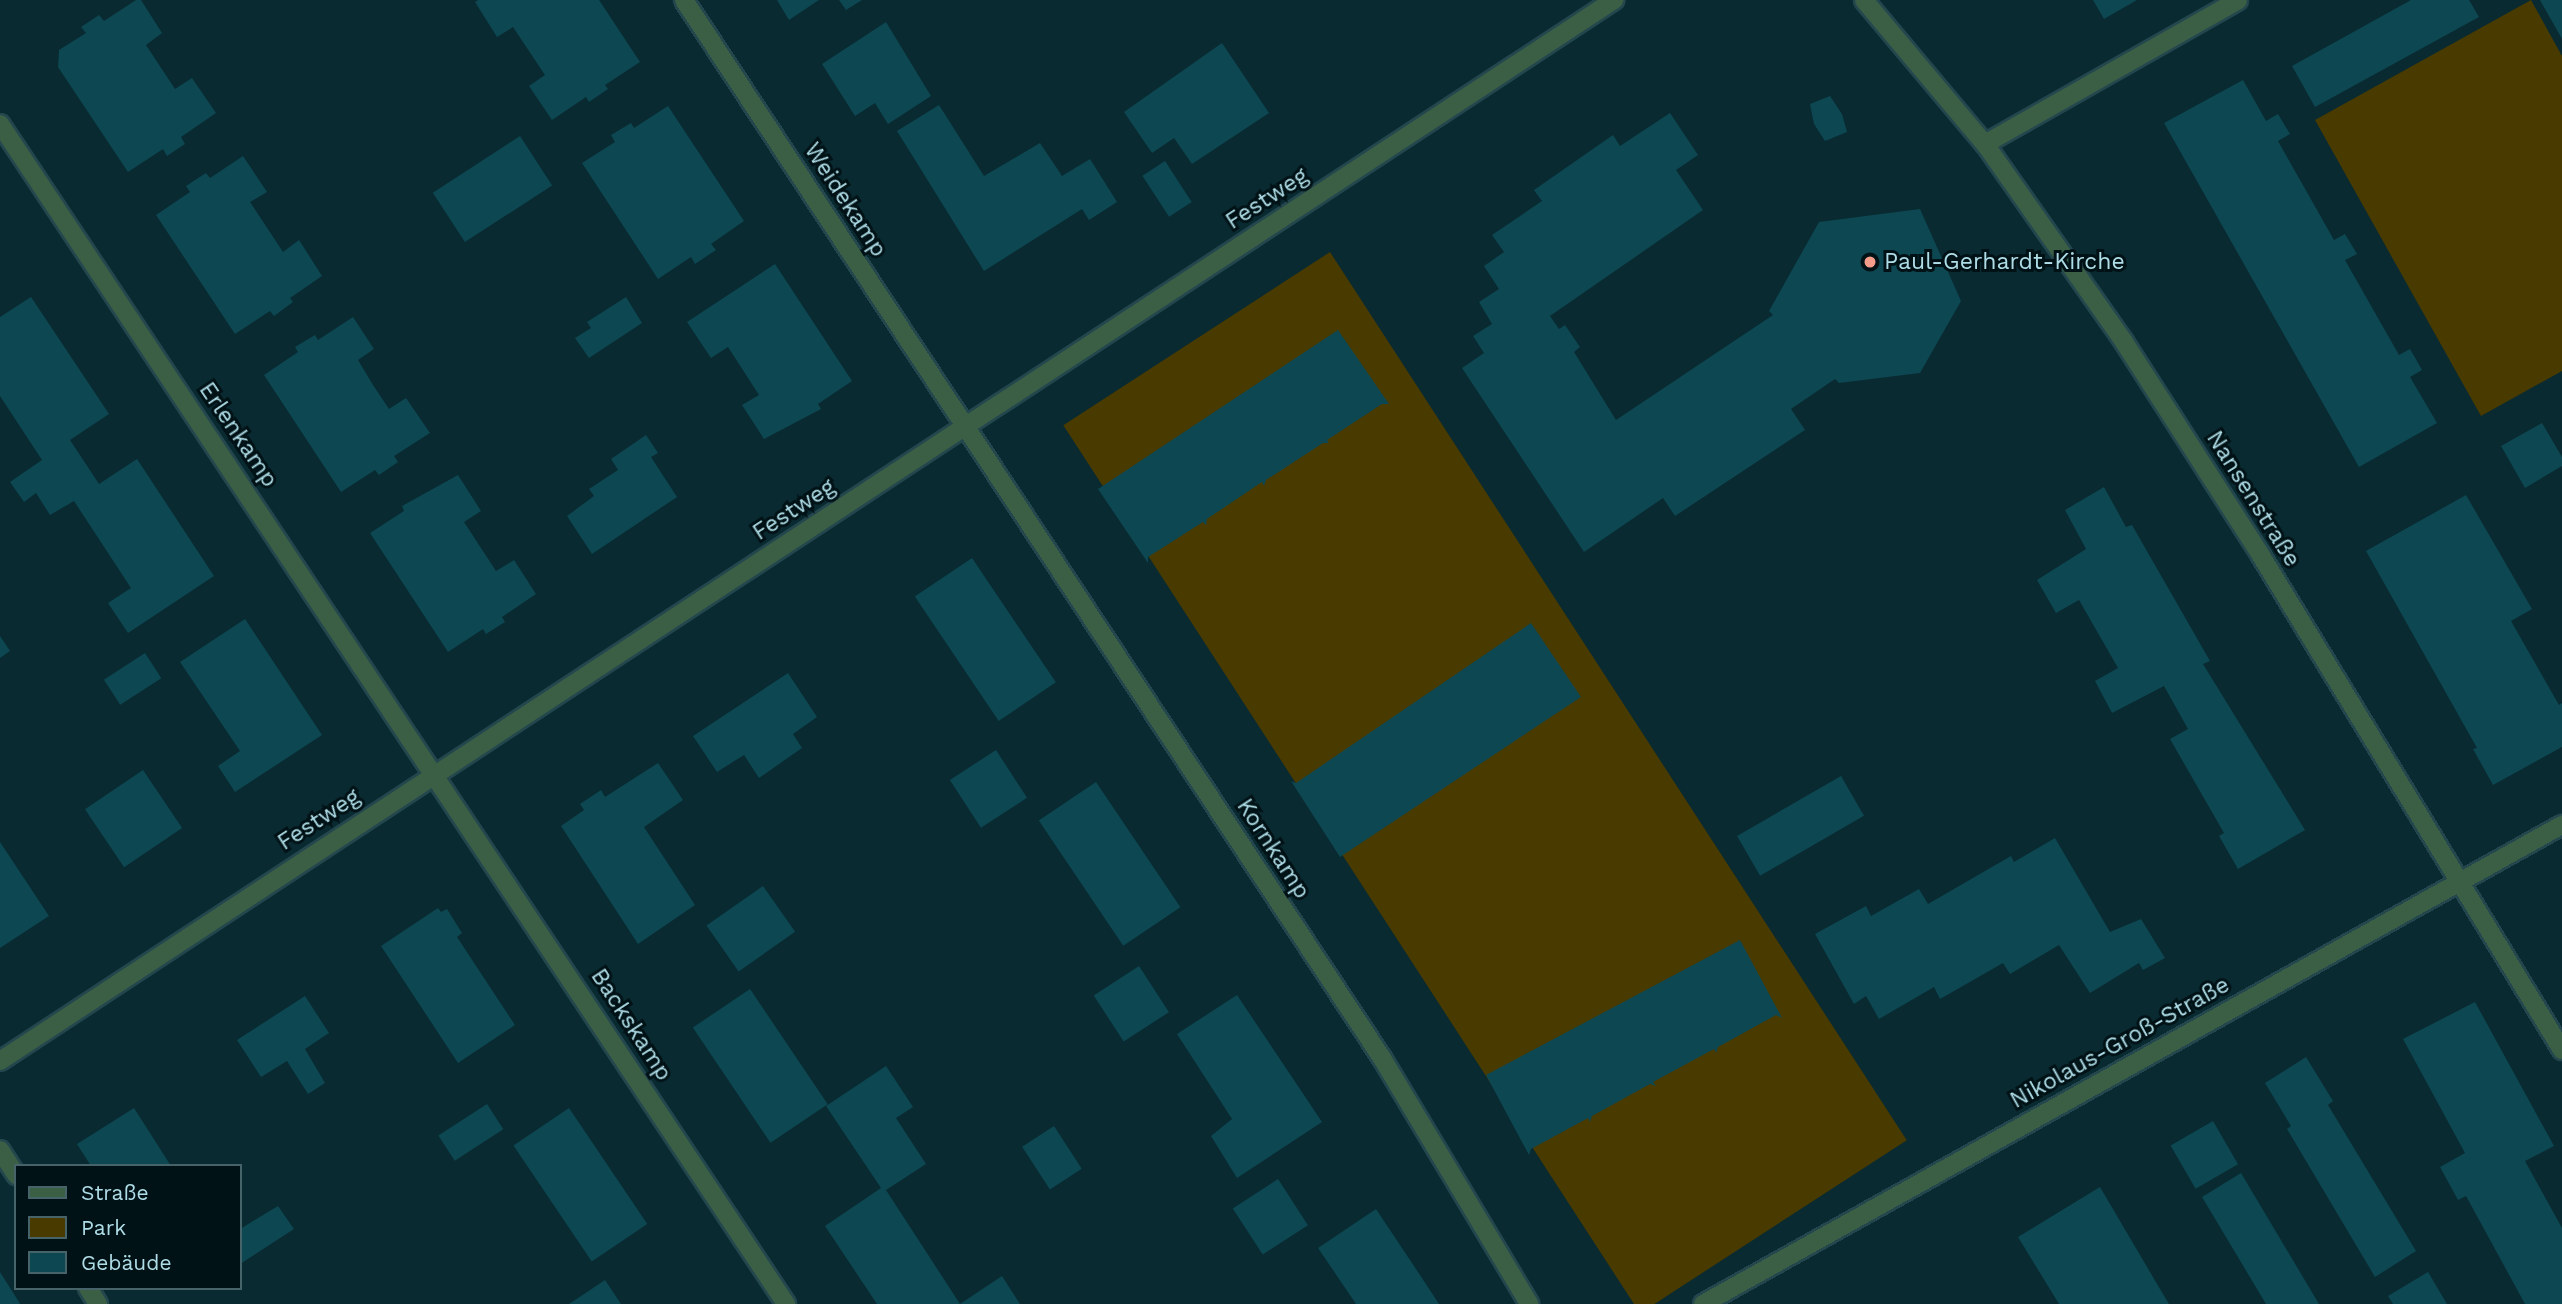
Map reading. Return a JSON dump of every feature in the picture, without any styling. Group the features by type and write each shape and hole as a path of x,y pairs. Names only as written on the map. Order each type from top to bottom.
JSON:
{"street":[{"name":"Weidekamp","path":"684,0 965,428"},
{"name":"Festweg","path":"0,1061 1614,0"},
{"name":"Nansenstraße","path":"1864,0 1985,144 2124,342 2260,554 2562,1050"},
{"path":"1985,144 2238,0"},
{"name":"Erlenkamp","path":"0,124 435,773"},
{"name":"Kornkamp","path":"965,428 1382,1058 1529,1304"},
{"name":"Backskamp","path":"435,773 786,1304"},
{"name":"Nikolaus-Groß-Straße","path":"1703,1304 2562,825"},
{"path":"0,1150 14,1172"}],"green space":[{"path":"2531,0 2562,56 2562,371 2481,416 2315,120"},
{"path":"1330,252 1907,1140 1654,1304 1634,1304 1063,425"}],"building":[{"path":"136,0 141,0 162,33 146,45 175,89 192,78 216,113 181,137 185,144 167,156 163,149 128,172 58,67 59,50 86,33 81,27 99,15 104,21"},
{"path":"599,0 640,62 605,85 608,89 589,102 586,97 552,120 529,86 545,75 513,27 497,37 475,2"},
{"path":"777,0 819,0 789,20"},
{"path":"839,0 862,0 846,10"},
{"path":"2093,0 2137,0 2104,19"},
{"path":"2411,0 2469,0 2479,17 2315,107 2292,66"},
{"path":"2540,0 2562,0 2562,39"},
{"path":"886,22 931,96 888,124 875,103 855,116 822,64"},
{"path":"1222,43 1269,113 1192,164 1174,138 1152,153 1124,112"},
{"path":"2243,80 2266,121 2278,114 2290,134 2278,141 2334,240 2345,234 2357,254 2345,260 2399,355 2410,349 2422,370 2410,377 2437,423 2359,467 2164,123"},
{"path":"1830,96 1842,114 1847,132 1825,141 1814,124 1810,104"},
{"path":"939,105 984,176 1040,143 1062,176 1090,159 1117,202 1089,220 1082,209 984,271 897,131"},
{"path":"668,106 744,221 711,244 716,250 695,264 691,257 658,279 582,163 615,142 611,135 631,123 634,128"},
{"path":"1670,113 1698,155 1676,170 1703,210 1550,316 1559,329 1565,325 1580,347 1574,352 1616,420 1773,315 1769,311 1819,222 1920,209 1961,301 1920,373 1839,383 1835,379 1791,409 1805,430 1675,516 1663,498 1584,552 1462,368 1484,353 1473,336 1492,324 1479,302 1499,289 1484,266 1504,252 1492,235 1542,201 1534,190 1613,135 1620,146"},
{"path":"520,136 552,185 465,242 433,193"},
{"path":"243,156 267,192 250,202 283,252 299,240 322,276 290,298 293,302 274,316 270,311 235,334 156,215 190,192 186,186 206,173 210,178"},
{"path":"1165,161 1192,202 1169,217 1142,176"},
{"path":"775,264 852,381 818,404 821,409 764,439 742,405 759,395 728,347 711,358 687,322"},
{"path":"31,297 109,414 70,440 99,484 137,459 214,576 128,633 108,603 131,588 74,501 50,515 36,493 24,502 10,482 42,460 0,396 0,317"},
{"path":"626,297 642,323 589,358 575,338 591,328 587,322"},
{"path":"353,317 374,349 358,360 373,385 389,409 406,398 430,433 394,456 398,462 379,475 375,470 341,492 264,375 298,352 295,347 315,335 318,340"},
{"path":"1338,330 1389,404 1382,404 1327,440 1329,443 1323,443 1266,480 1264,486 1262,482 1207,519 1206,525 1203,522 1148,557 1148,563 1098,489"},
{"path":"2542,423 2562,457 2562,466 2525,488 2501,446"},
{"path":"646,435 658,453 651,457 677,497 592,554 567,516 594,496 589,489 618,470 611,459"},
{"path":"458,475 481,511 464,522 496,571 514,560 536,594 502,617 505,622 486,634 483,629 448,652 370,533 404,511 402,506"},
{"path":"2104,487 2126,527 2132,525 2210,661 2203,664 2305,830 2238,869 2219,836 2224,833 2170,739 2188,729 2164,686 2112,713 2095,681 2118,668 2079,600 2056,613 2037,580 2086,549 2065,510"},
{"path":"2466,495 2532,609 2511,621 2559,705 2562,703 2562,747 2493,785 2473,749 2477,748 2366,551"},
{"path":"972,558 1056,682 999,721 915,597"},
{"path":"245,619 322,735 235,792 218,766 240,751 180,662"},
{"path":"1531,623 1581,697 1340,857 1291,781 1296,783"},
{"path":"0,636 10,651 0,658"},
{"path":"145,653 161,678 120,705 104,680"},
{"path":"788,673 817,717 793,734 802,748 759,778 744,755 717,772 693,736"},
{"path":"996,750 1027,798 981,828 950,780"},
{"path":"658,763 683,800 644,827 695,905 638,944 561,826 584,810 580,804 601,790 605,797"},
{"path":"143,770 182,828 124,867 85,809"},
{"path":"1841,776 1864,816 1760,876 1737,836"},
{"path":"1096,782 1180,907 1123,946 1039,821"},
{"path":"2055,838 2110,932 2141,919 2165,958 2143,970 2139,963 2090,993 2059,945 2010,974 2003,963 1940,999 1934,987 1879,1019 1866,996 1854,1004 1815,934 1866,906 1871,916 1919,889 1928,904 2011,856 2014,862"},
{"path":"0,842 49,916 0,948"},
{"path":"763,886 795,932 739,971 706,926"},
{"path":"438,908 441,912 447,909 462,933 457,937 515,1025 458,1063 381,946"},
{"path":"1740,940 1782,1018 1776,1015 1718,1047 1716,1053 1714,1049 1653,1082 1656,1086 1650,1084 1592,1116 1590,1122 1588,1118 1531,1149 1529,1155 1486,1075"},
{"path":"1139,966 1169,1012 1124,1042 1094,995"},
{"path":"750,989 828,1104 771,1143 693,1028"},
{"path":"1237,995 1322,1122 1237,1178 1211,1136 1232,1119 1177,1034"},
{"path":"305,996 329,1033 305,1049 325,1083 308,1094 287,1061 261,1077 237,1040"},
{"path":"2475,1002 2554,1146 2525,1161 2562,1228 2562,1304 2525,1304 2466,1196 2458,1200 2440,1167 2465,1153 2403,1039"},
{"path":"2306,1057 2333,1101 2328,1105 2416,1251 2375,1277 2287,1129 2291,1126 2265,1083"},
{"path":"886,1066 913,1107 896,1118 926,1164 886,1190 960,1304 877,1304 825,1226 881,1188 826,1106"},
{"path":"487,1104 503,1129 455,1161 438,1136"},
{"path":"134,1108 170,1164 90,1164 77,1144"},
{"path":"569,1108 647,1224 592,1262 513,1145"},
{"path":"2213,1121 2238,1164 2196,1189 2171,1146"},
{"path":"1054,1126 1082,1169 1050,1189 1022,1147"},
{"path":"2241,1173 2319,1304 2266,1304 2202,1197"},
{"path":"1278,1179 1308,1225 1263,1255 1233,1208"},
{"path":"2100,1187 2169,1304 2059,1304 2018,1237"},
{"path":"278,1206 294,1229 242,1263 242,1228"},
{"path":"1376,1209 1439,1304 1356,1304 1318,1248"},
{"path":"0,1272 19,1302 20,1304 0,1304"},
{"path":"2428,1272 2447,1304 2393,1304 2388,1296"},
{"path":"1002,1276 1020,1304 960,1304"},
{"path":"605,1280 621,1304 569,1304"}],"place":[{"name":"Paul-Gerhardt-Kirche","path":"1870,262"}]}
